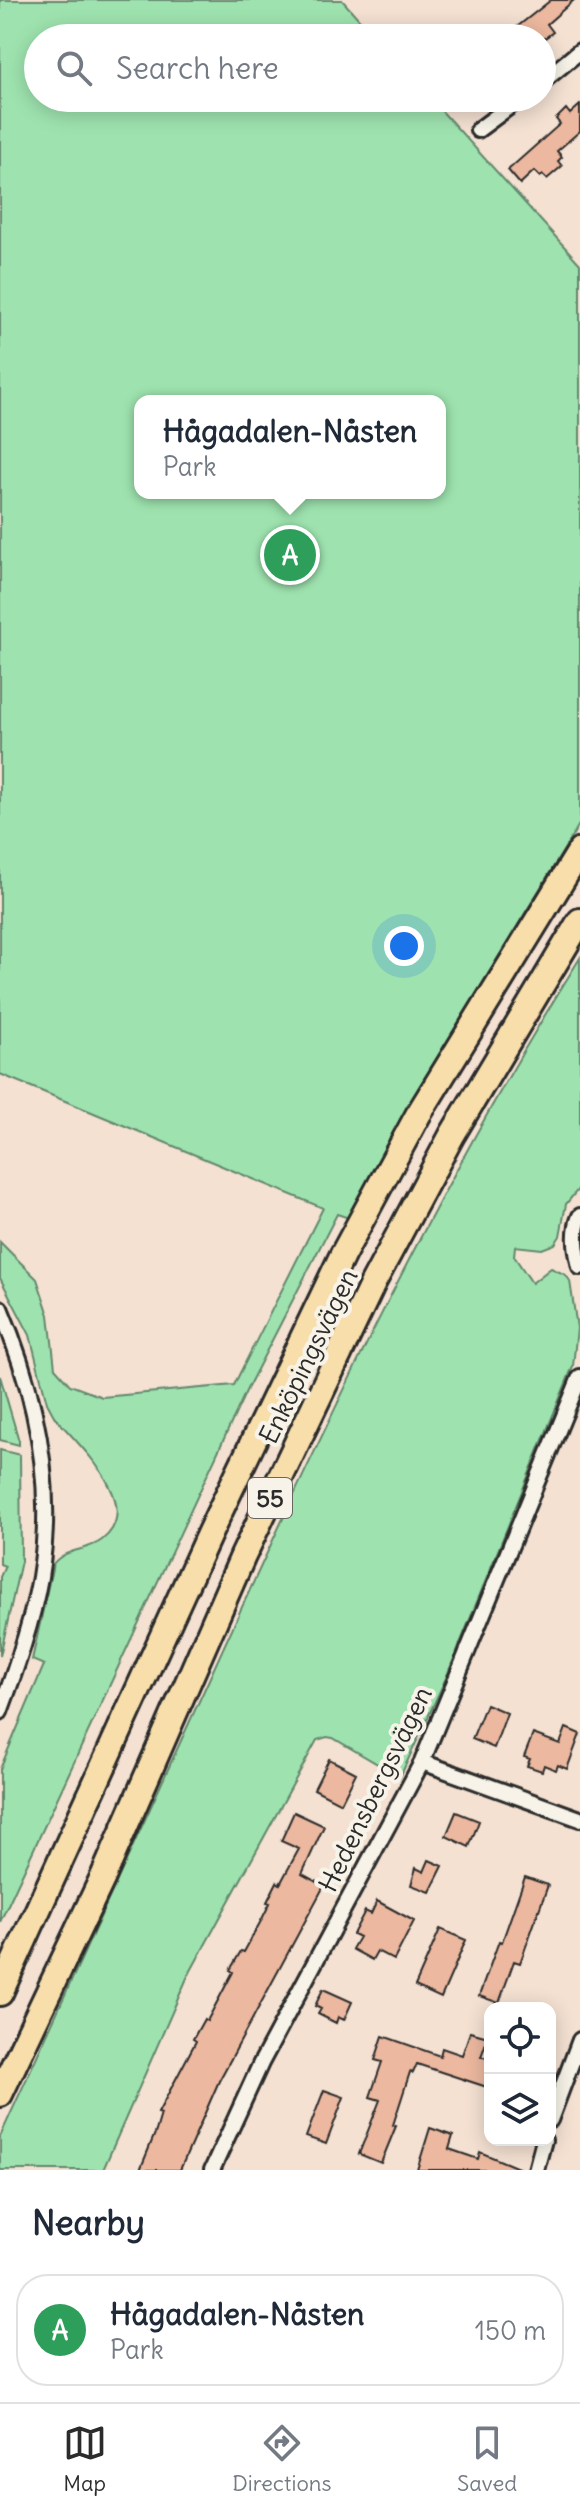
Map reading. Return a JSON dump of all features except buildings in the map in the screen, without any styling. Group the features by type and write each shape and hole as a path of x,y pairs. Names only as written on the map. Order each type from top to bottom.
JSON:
{"main road":[{"name":"Enköpingsvägen","path":"0,1993 210,1532 343,1254 418,1115 580,851"},
{"name":"Enköpingsvägen","path":"0,2094 103,1877 243,1556 373,1283 452,1135 580,921"}],"street":[{"path":"556,71 580,51"},
{"path":"478,130 502,112"},
{"path":"580,1216 576,1250 580,1267"},
{"path":"0,1308 20,1357 35,1409 45,1495 40,1577 17,1664 0,1712"},
{"name":"Hedensbergsvägen","path":"212,2170 261,2063 422,1762 580,1377"},
{"path":"422,1762 580,1819"},
{"path":"556,2104 580,2040"},
{"path":"536,2170 542,2146"}],"green space":[{"path":"0,0 342,0 363,24 24,24 24,112 443,112 580,264 580,823 488,974 349,1218 337,1214 247,1389 0,1922 0,1769 44,1665 32,1660 53,1564 70,1552 102,1540 114,1526 117,1510 104,1475 54,1416 47,1403 30,1335 0,1278 0,1242 37,1279 49,1315 55,1368 70,1385 102,1397 234,1385 323,1208 0,1074"},
{"path":"580,958 580,1187 566,1204 560,1236 555,1244 542,1249 515,1246 514,1256 532,1283 551,1268 566,1275 570,1281 577,1328 573,1366 446,1678 400,1777 333,1738 317,1740 187,1978 103,2170 0,2170 0,2137 335,1407 476,1135"},
{"path":"0,1376 19,1441 19,1445 0,1440"},
{"path":"0,1450 20,1455 21,1561 0,1656 0,1577 5,1566 0,1564"}],"place":[{"name":"Hågadalen-Nåsten","path":"290,555"}]}
